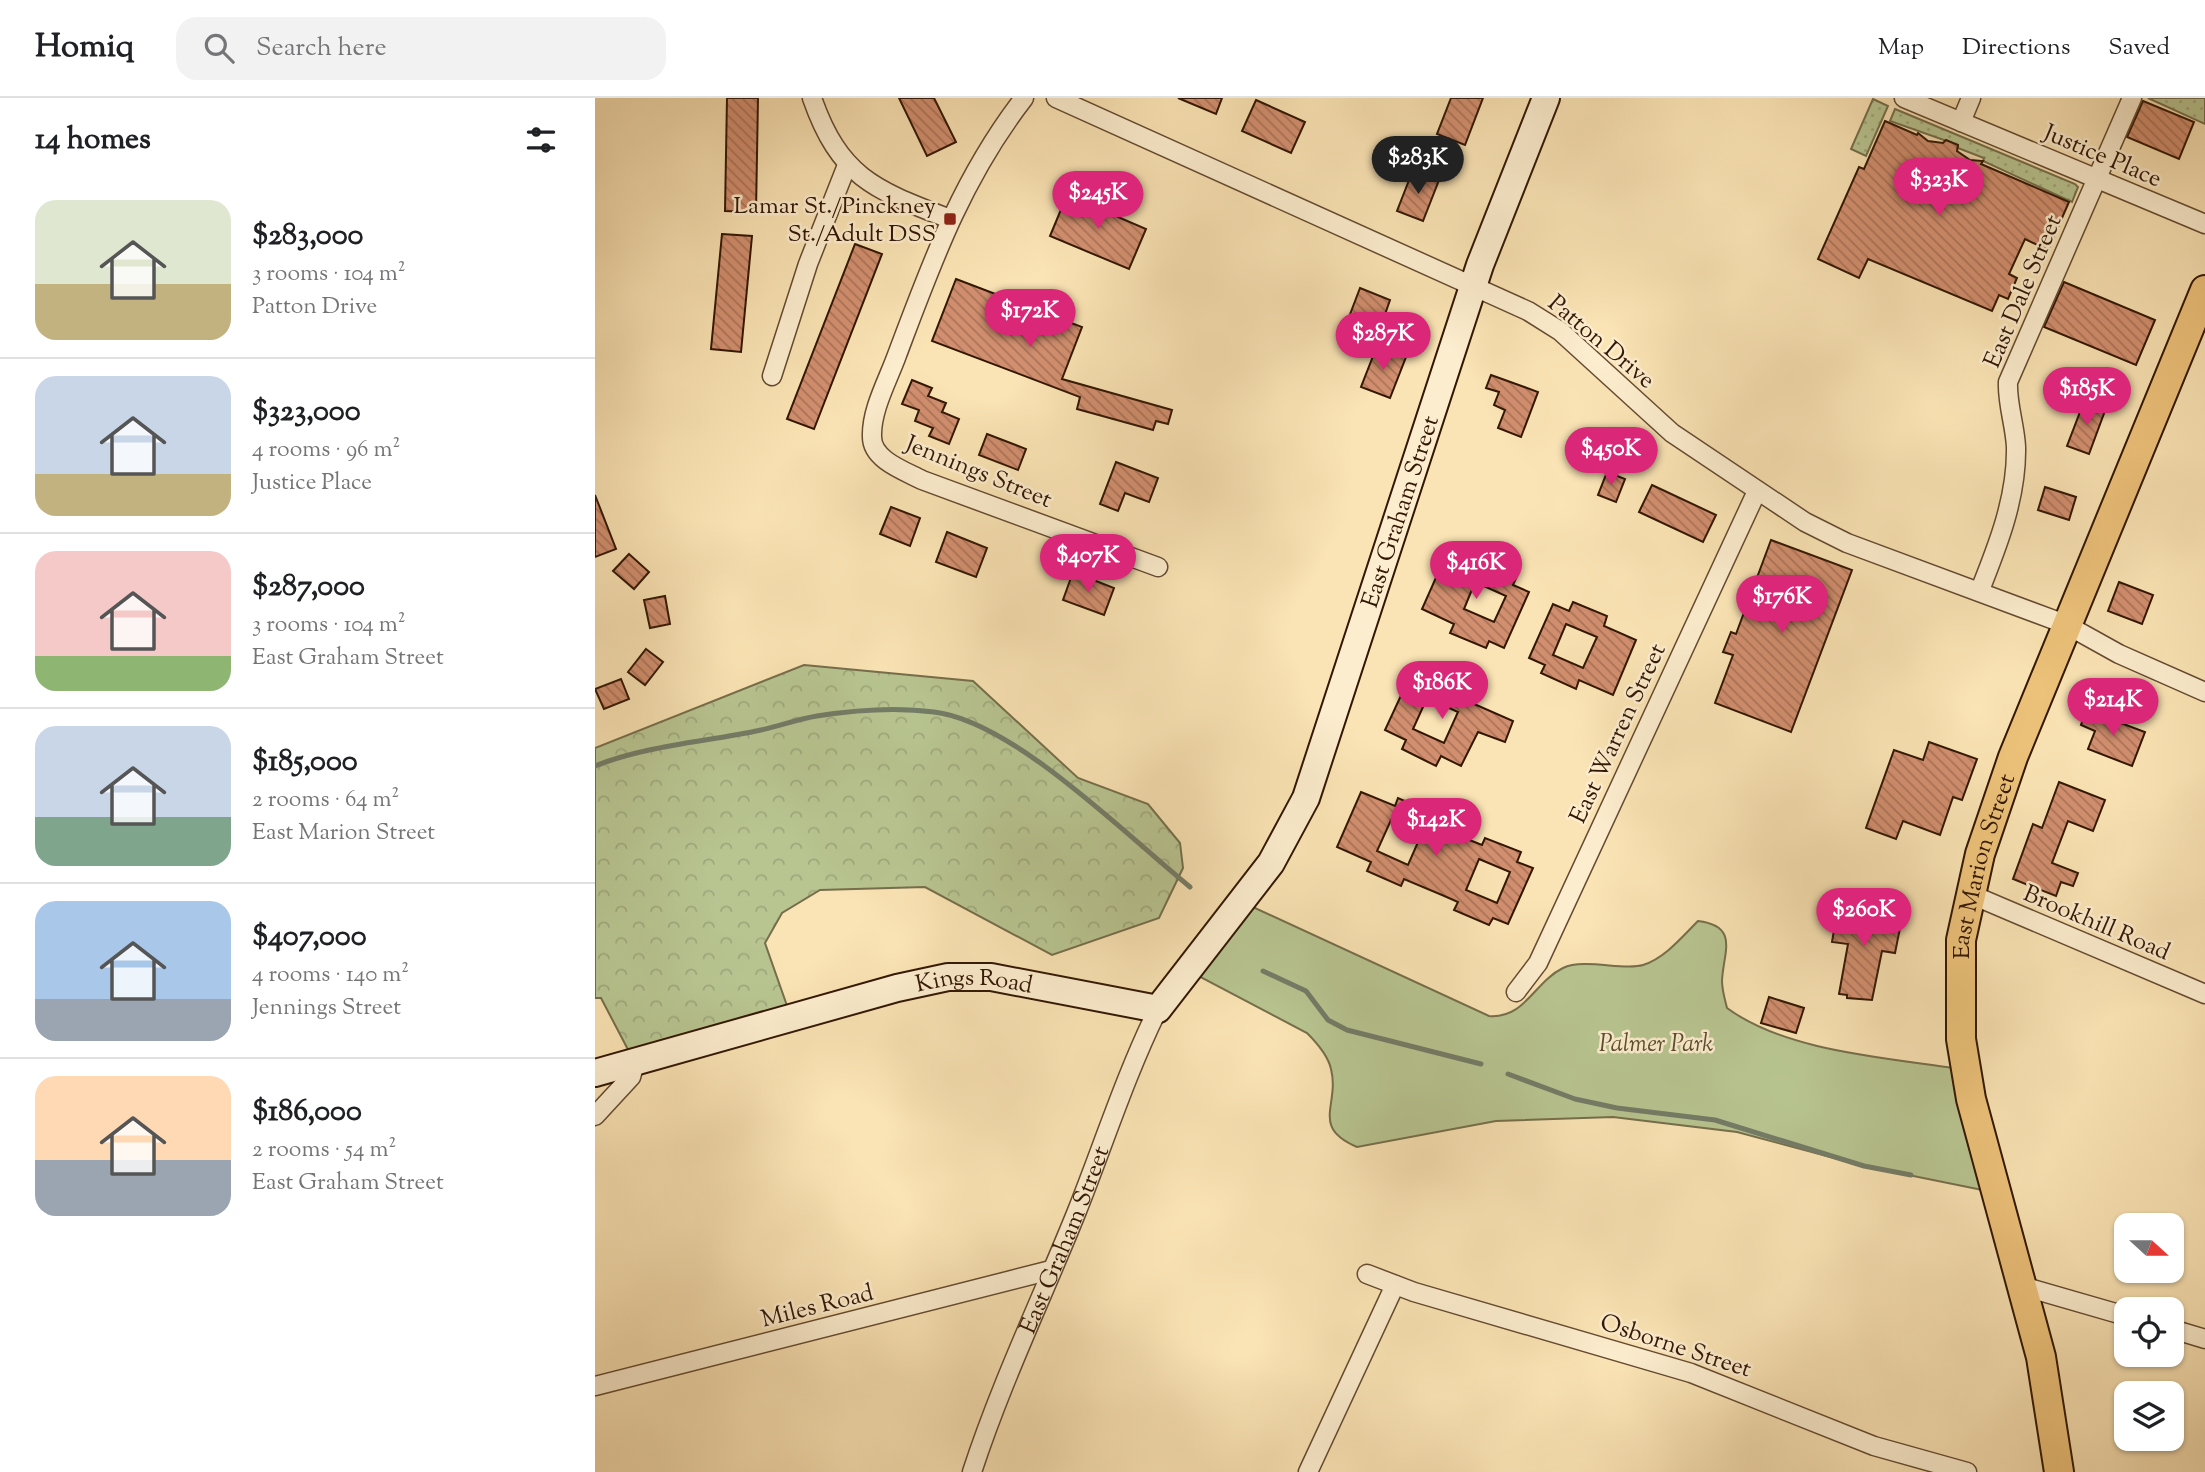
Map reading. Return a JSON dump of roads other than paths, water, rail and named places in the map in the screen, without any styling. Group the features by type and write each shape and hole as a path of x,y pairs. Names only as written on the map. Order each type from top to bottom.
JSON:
{"main road":[{"name":"East Marion Street","path":"2059,1472 2042,1357 1986,1158 1961,1039 1961,951 1970,894 1980,854 2013,757 2205,290"}],"street":[{"path":"812,98 829,137 847,165 872,185 950,219 982,158 1024,98"},
{"name":"Patton Drive","path":"1056,98 1528,310 1560,331 1672,433 1805,522 1847,543 2066,624"},
{"name":"East Graham Street","path":"972,1472 1000,1393 1078,1209 1118,1096 1159,1009 1283,845 1306,798 1325,746 1412,468 1475,285 1546,98"},
{"name":"Justice Place","path":"1904,98 2205,225"},
{"path":"1961,122 1972,98"},
{"name":"East Dale Street","path":"1980,590 2004,528 2015,470 2014,426 2007,399 2008,382 2132,98"},
{"path":"772,376 808,264 847,165"},
{"name":"Jennings Street","path":"950,219 878,407 872,437 875,449 891,464 922,480 1158,567"},
{"name":"East Warren Street","path":"1516,992 1538,963 1757,491"},
{"path":"2066,624 2119,654 2205,692"},
{"name":"Brookhill Road","path":"1970,894 2205,994"},
{"name":"Kings Road","path":"595,1073 871,995 948,977 991,977 1159,1009"},
{"path":"595,1116 631,1077 635,1062"},
{"name":"Miles Road","path":"595,1386 1051,1270"},
{"name":"Osborne Street","path":"1367,1274 1395,1285 1692,1373 1864,1443 1967,1472"},
{"path":"1308,1472 1395,1285"},
{"path":"2022,1286 2114,1313"},
{"path":"2184,1333 2205,1339"}],"waterway":[{"path":"595,766 636,753 761,730 817,716 876,710 934,712 965,720 998,736 1033,758 1068,784 1190,887"},
{"path":"1263,971 1306,991 1328,1020 1347,1030 1481,1064"},
{"path":"1508,1074 1575,1099 1617,1108 1715,1120 1864,1166 1911,1175"}],"place":[{"name":"Lamar St./Pinckney St./Adult DSS","path":"950,219"}],"park label":[{"name":"Palmer Park","path":"1656,1043"}]}
